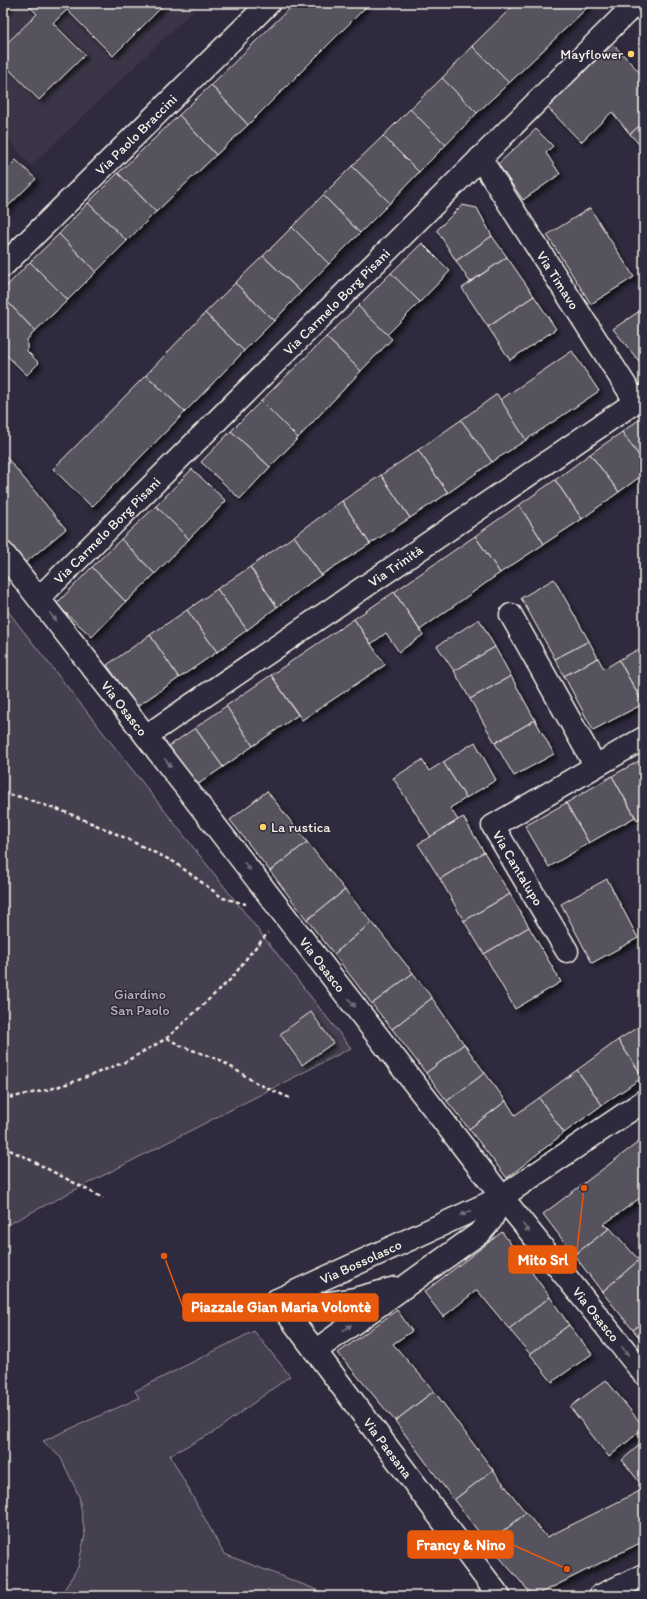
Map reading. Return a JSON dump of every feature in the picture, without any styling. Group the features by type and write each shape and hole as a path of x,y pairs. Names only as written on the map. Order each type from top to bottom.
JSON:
{"street":[{"name":"Via Paolo Braccini","path":"3,266 268,3"},
{"name":"Via Carmelo Borg Pisani","path":"39,598 480,158 637,9"},
{"name":"Via Timavo","path":"480,158 640,399"},
{"name":"Via Trinità","path":"146,736 640,399"},
{"name":"Via Osasco","path":"3,553 502,1197 644,1374"},
{"path":"512,615 595,765"},
{"name":"Via Cantalupo","path":"567,951 493,826 595,765 644,738"},
{"name":"Via Bossolasco","path":"277,1300 502,1197 644,1101"},
{"name":"Via Bossolasco","path":"315,1351 482,1232 502,1197"},
{"name":"Via Bossolasco","path":"277,1300 323,1304 354,1299 409,1284"},
{"name":"Via Paesana","path":"277,1300 499,1596"},
{"path":"600,1596 644,1575"}],"path":[{"path":"3,794 21,797 68,813 119,835 174,862 223,898 284,915 249,955 232,978 167,1038 125,1062 76,1081 47,1090 3,1099"},
{"path":"167,1038 181,1046 220,1060 258,1084 292,1099"},
{"path":"3,1147 103,1198"}],"shaded area":[{"path":"3,3 201,3 31,166 3,131"}],"green space":[{"name":"Giardino San Paolo","path":"3,605 351,1048 3,1227"},
{"path":"254,1331 290,1376 214,1432 170,1455 224,1554 333,1596 56,1596 64,1590 78,1567 85,1535 79,1496 61,1458 43,1441 139,1398 135,1391"}],"building":[{"path":"3,3 13,3 3,13"},
{"path":"26,3 165,4 113,56 67,10 53,23 85,55 39,100 3,63 3,47 37,14"},
{"path":"295,3 370,3 248,125 211,85"},
{"path":"516,3 586,3 589,6 509,83 472,46"},
{"path":"613,44 644,77 644,122 630,134 612,112 581,142 547,107"},
{"path":"472,46 509,83 477,113 442,78"},
{"path":"442,78 477,113 446,145 410,109"},
{"path":"211,85 248,125 216,155 179,115"},
{"path":"410,109 446,145 419,172 383,136"},
{"path":"179,115 216,155 156,212 118,173"},
{"path":"644,122 644,150 630,134"},
{"path":"536,129 553,146 546,153 560,174 523,200 498,164"},
{"path":"383,136 419,172 390,203 352,166"},
{"path":"16,160 36,179 3,211 3,173"},
{"path":"352,166 390,203 360,233 323,195"},
{"path":"118,173 156,212 127,241 88,203"},
{"path":"323,195 360,233 329,264 292,227"},
{"path":"88,203 127,241 96,272 59,234"},
{"path":"462,205 477,208 492,236 456,261 437,230"},
{"path":"590,208 634,277 591,304 547,235"},
{"path":"292,227 329,264 301,292 263,256"},
{"path":"59,234 96,272 68,300 30,262"},
{"path":"492,236 507,257 470,282 456,261"},
{"path":"422,243 450,271 420,302 391,273"},
{"path":"263,256 301,292 274,321 235,283"},
{"path":"507,257 534,296 488,327 462,288"},
{"path":"30,262 68,300 35,331 3,297 3,290"},
{"path":"391,273 420,302 387,335 358,306"},
{"path":"235,283 274,321 244,351 205,313"},
{"path":"534,296 556,329 510,360 488,327"},
{"path":"3,297 35,331 27,340 27,351 39,363 27,375 3,352"},
{"path":"358,306 392,339 361,371 326,337"},
{"path":"644,308 644,364 642,365 613,329"},
{"path":"205,313 244,351 185,412 146,375"},
{"path":"326,337 361,371 298,438 261,401"},
{"path":"572,351 599,391 526,440 500,400"},
{"path":"146,375 185,412 92,507 53,469"},
{"path":"497,394 526,440 492,462 461,420"},
{"path":"261,401 298,438 270,467 231,431"},
{"path":"644,416 644,463 622,432"},
{"path":"461,420 492,462 448,493 418,450"},
{"path":"231,431 270,467 240,499 201,462"},
{"path":"622,432 644,463 644,474 619,492 590,454"},
{"path":"418,450 448,493 410,518 381,475"},
{"path":"3,453 66,529 25,563 3,537"},
{"path":"590,454 619,492 582,519 555,480"},
{"path":"192,469 226,501 189,539 156,506"},
{"path":"381,475 410,518 370,544 342,501"},
{"path":"555,480 582,519 544,544 519,505"},
{"path":"342,501 370,544 321,575 294,536"},
{"path":"519,505 544,544 500,573 475,536"},
{"path":"156,506 189,539 155,574 121,539"},
{"path":"294,536 321,575 277,607 250,567"},
{"path":"475,536 500,573 420,630 394,592"},
{"path":"121,539 155,574 126,602 92,567"},
{"path":"92,567 126,602 92,637 56,604"},
{"path":"250,567 277,607 247,630 217,589"},
{"path":"554,579 589,641 555,659 521,598"},
{"path":"217,589 247,630 217,652 187,610"},
{"path":"394,592 423,635 399,652 386,633 371,644 354,619"},
{"path":"187,610 217,652 179,678 150,635"},
{"path":"354,619 385,665 302,720 271,675"},
{"path":"479,619 495,647 454,671 437,646"},
{"path":"150,635 179,678 136,707 107,665"},
{"path":"589,641 598,658 564,676 555,659"},
{"path":"644,646 644,703 643,704 619,660"},
{"path":"495,647 511,676 470,699 454,671"},
{"path":"598,658 604,669 619,660 643,704 593,730 564,676"},
{"path":"271,675 298,715 253,746 226,706"},
{"path":"511,676 535,720 495,743 470,699"},
{"path":"226,706 253,746 223,767 195,728"},
{"path":"535,720 554,754 514,776 495,743"},
{"path":"195,728 223,767 197,785 169,746"},
{"path":"475,742 496,780 466,798 443,762"},
{"path":"644,758 644,816 637,820 612,776"},
{"path":"422,760 429,771 443,762 466,798 450,808 458,820 431,837 393,778"},
{"path":"612,776 635,817 589,843 566,803"},
{"path":"267,791 307,842 270,871 230,820"},
{"path":"566,803 589,843 549,867 525,826"},
{"path":"463,817 484,852 440,879 418,844"},
{"path":"307,842 345,890 307,920 270,871"},
{"path":"484,852 510,894 464,921 440,879"},
{"path":"607,879 638,938 592,963 561,904"},
{"path":"345,890 372,922 334,954 307,920"},
{"path":"510,894 529,927 484,954 464,921"},
{"path":"372,922 413,973 372,1004 334,954"},
{"path":"529,927 561,982 515,1009 484,954"},
{"path":"413,973 432,998 392,1029 372,1004"},
{"path":"432,998 464,1044 426,1073 392,1029"},
{"path":"311,1012 333,1043 302,1065 280,1034"},
{"path":"644,1023 644,1076 643,1077 618,1040"},
{"path":"618,1040 643,1077 602,1105 577,1070"},
{"path":"464,1044 485,1073 447,1101 426,1073"},
{"path":"577,1070 602,1105 564,1133 539,1098"},
{"path":"485,1073 506,1101 469,1129 447,1101"},
{"path":"539,1098 564,1133 507,1178 469,1129 506,1101 515,1115"},
{"path":"644,1138 644,1195 603,1225 610,1228 574,1255 543,1214"},
{"path":"610,1228 639,1260 602,1292 574,1255"},
{"path":"502,1232 550,1297 509,1329 477,1290 443,1317 424,1292"},
{"path":"639,1260 644,1267 644,1321 633,1330 602,1292"},
{"path":"550,1297 569,1325 530,1354 509,1329"},
{"path":"397,1310 412,1331 393,1344 434,1391 395,1421 338,1353"},
{"path":"644,1321 644,1343 633,1330"},
{"path":"569,1325 592,1354 552,1382 530,1354"},
{"path":"606,1380 644,1427 609,1457 570,1407"},
{"path":"434,1391 493,1470 454,1500 395,1421"},
{"path":"644,1441 644,1488 622,1460"},
{"path":"493,1470 526,1513 488,1544 454,1500"},
{"path":"644,1489 644,1541 535,1596 533,1596 488,1544 526,1513 547,1537"}],"place":[{"name":"Mayflower","path":"631,54"},
{"name":"La rustica","path":"263,827"},
{"name":"Mito Srl","path":"584,1188"},
{"name":"Piazzale Gian Maria Volontè","path":"164,1256"},
{"name":"Francy & Nino","path":"567,1569"}]}
